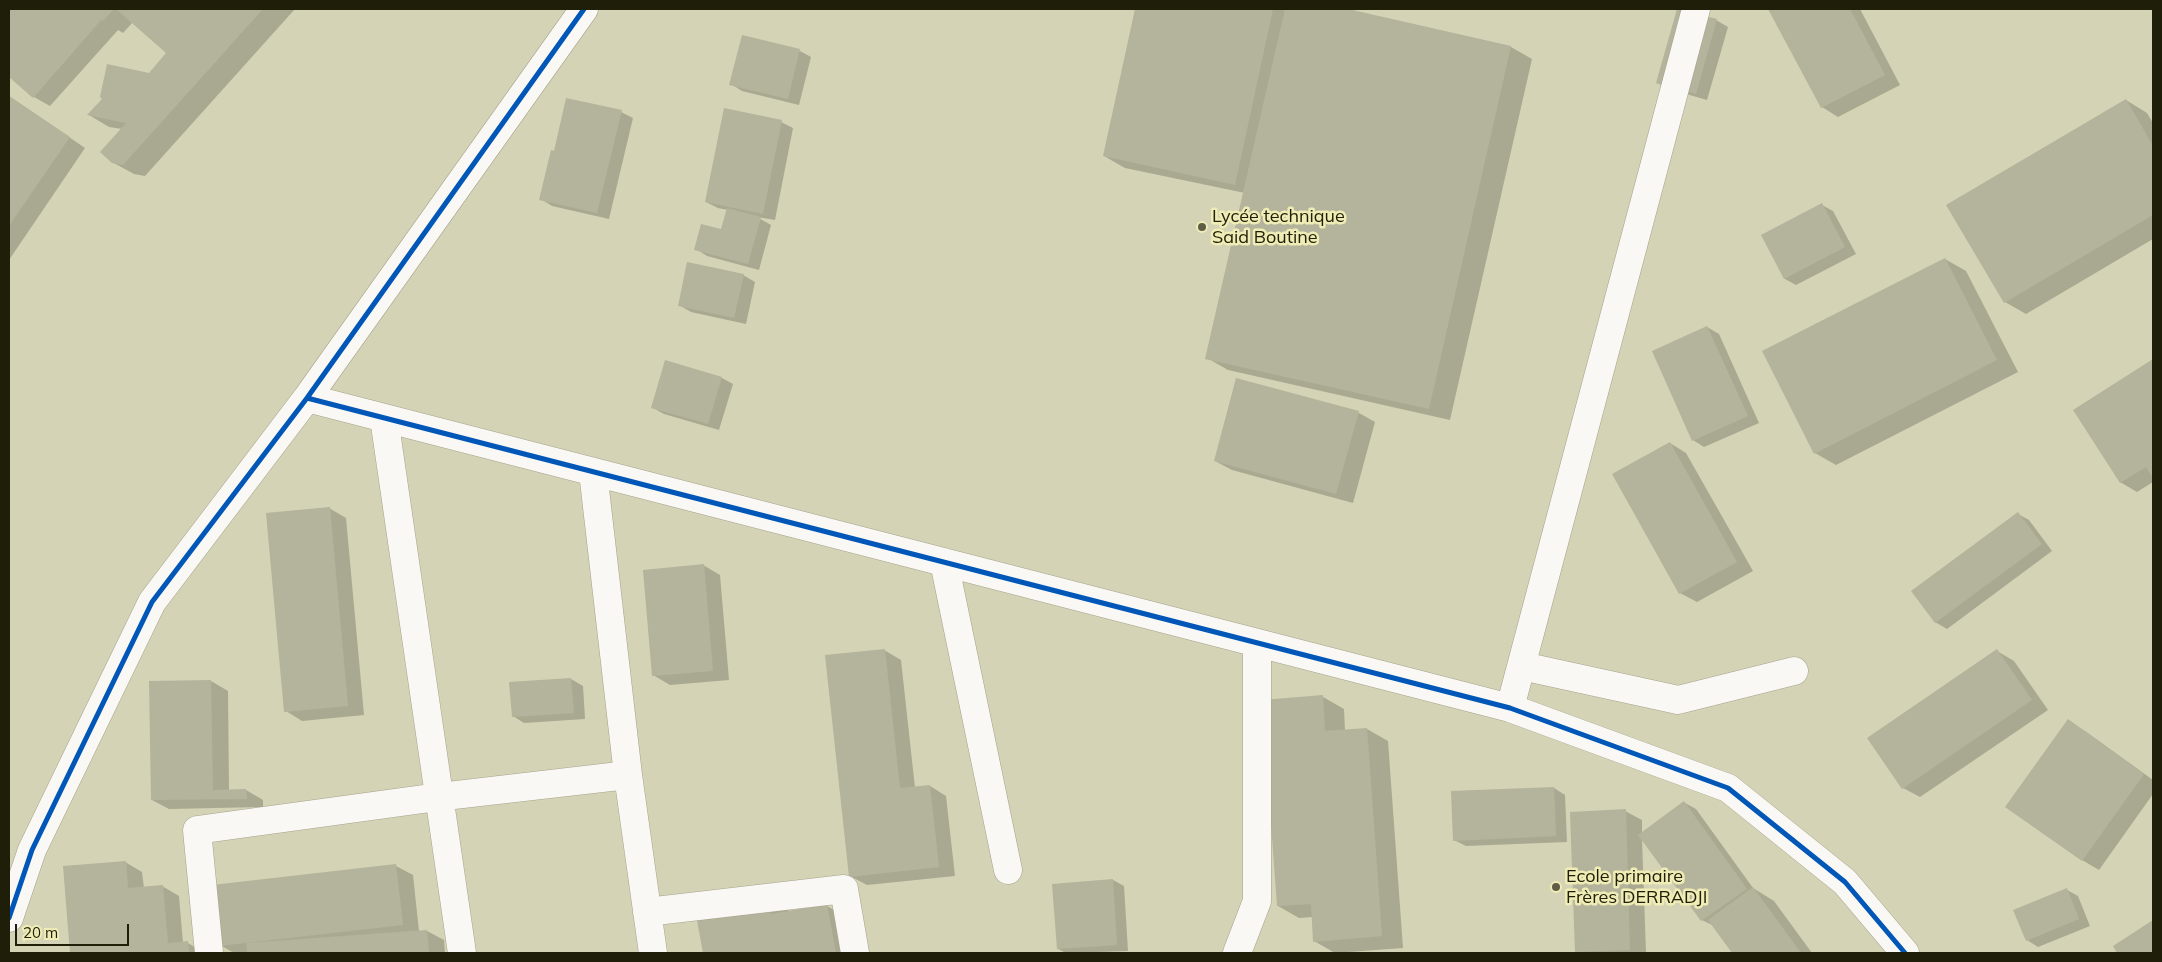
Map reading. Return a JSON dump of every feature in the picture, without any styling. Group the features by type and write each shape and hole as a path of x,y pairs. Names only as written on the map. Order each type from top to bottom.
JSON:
{"street":[{"path":"9,918 32,850 152,602 307,398 584,9"},
{"path":"1510,708 1696,9"},
{"path":"307,398 1510,708 1728,788 1845,882 1905,953"},
{"path":"384,418 462,953"},
{"path":"593,472 628,775 653,953"},
{"path":"944,562 1008,870"},
{"path":"1237,953 1257,901 1257,644"},
{"path":"1522,666 1678,700 1794,671"},
{"path":"210,953 197,830 438,797 628,775"},
{"path":"647,912 844,889 855,953"}],"building":[{"path":"9,9 114,9 102,22 102,19 33,98 9,77"},
{"path":"116,9 263,9 123,165 112,163 100,152 126,123 87,115 102,99 100,97 107,64 149,73 166,53"},
{"path":"1135,9 1273,9 1235,185 1103,156"},
{"path":"1285,9 1348,9 1511,46 1429,409 1205,359"},
{"path":"1677,9 1717,19 1696,94 1656,83"},
{"path":"1768,9 1850,9 1885,75 1821,108"},
{"path":"742,35 800,49 788,99 729,85"},
{"path":"9,96 70,137 9,226"},
{"path":"566,98 622,110 597,213 539,200 551,150 554,151"},
{"path":"2126,99 2153,146 2153,215 2004,303 1946,205"},
{"path":"724,108 782,120 763,214 705,202"},
{"path":"1822,203 1845,247 1784,279 1761,235"},
{"path":"727,208 761,217 748,264 694,250 701,224 721,229"},
{"path":"1945,258 1997,360 1814,454 1762,351"},
{"path":"687,262 744,274 734,318 678,306"},
{"path":"1707,326 1748,416 1692,441 1652,351"},
{"path":"2153,359 2153,478 2146,467 2120,483 2073,410"},
{"path":"665,360 722,377 708,424 651,408"},
{"path":"1236,378 1359,411 1336,494 1214,461"},
{"path":"1670,442 1737,562 1679,594 1612,474"},
{"path":"330,507 348,706 284,712 266,513"},
{"path":"2018,512 2042,544 1935,623 1911,591"},
{"path":"704,564 713,671 652,676 643,570"},
{"path":"885,649 900,788 930,785 939,867 849,877 825,655"},
{"path":"1997,649 2032,700 1902,789 1867,738"},
{"path":"571,678 574,713 512,717 509,682"},
{"path":"211,680 213,790 246,789 247,799 151,800 149,681"},
{"path":"1323,695 1325,731 1367,728 1382,936 1313,942 1311,904 1277,906 1262,700"},
{"path":"2068,719 2144,774 2082,861 2005,807"},
{"path":"1554,787 1556,836 1453,841 1451,791"},
{"path":"1684,801 1747,889 1701,921 1638,835"},
{"path":"1626,809 1630,950 1575,952 1570,812"},
{"path":"126,861 128,888 163,885 168,943 188,941 189,953 70,953 63,866"},
{"path":"396,864 403,925 219,946 212,885"},
{"path":"1113,879 1117,945 1057,949 1052,884"},
{"path":"766,887 771,914 827,904 836,953 703,953 693,899"},
{"path":"1753,887 1801,953 1732,953 1708,920"},
{"path":"2067,888 2079,919 2026,941 2013,910"},
{"path":"2153,920 2153,953 2117,953 2113,946"},
{"path":"427,930 429,953 247,953 246,943"}],"cycle path":[{"path":"9,918 32,850 152,602 307,398 584,9"},
{"path":"307,398 1510,708 1728,788 1845,882 1905,953"}],"place":[{"name":"Lycée technique Said Boutine","path":"1202,227"},
{"name":"Ecole primaire Frères DERRADJI","path":"1556,887"}]}
